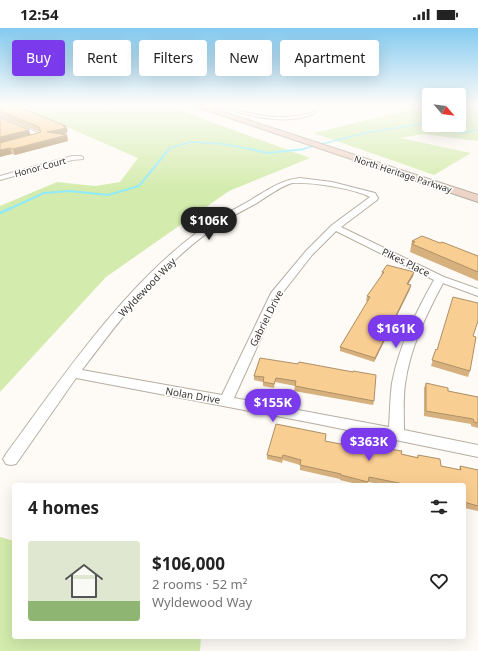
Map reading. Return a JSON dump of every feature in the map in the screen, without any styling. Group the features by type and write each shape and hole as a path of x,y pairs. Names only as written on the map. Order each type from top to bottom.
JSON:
{"main road":[{"name":"North Heritage Parkway","path":"278,133 478,199"}],"street":[{"path":"0,147 38,137 38,135 34,133"},
{"name":"Honor Court","path":"1,177 72,158 81,158"},
{"name":"Wyldewood Way","path":"11,459 72,373 146,285 195,238 215,223 289,182 296,180 335,186 372,195 374,198 335,227"},
{"name":"Pikes Place","path":"335,227 440,279 478,293"},
{"name":"Gabriel Drive","path":"226,401 275,295 309,253 335,227"},
{"path":"396,433 397,398 403,367 414,333 440,279"},
{"name":"Nolan Drive","path":"72,373 396,433 478,451"}],"green space":[{"path":"81,133 242,133 310,158 229,191 106,277 0,392 0,206 57,182 95,186 120,182 138,158"},
{"path":"314,133 478,133 478,141 424,134 400,138 471,153 434,175"},
{"path":"0,537 12,540 12,639 201,639 200,651 0,651"}],"building":[{"path":"0,133 16,133 0,137"},
{"path":"37,133 67,135 13,149 10,148 0,150 0,143"},
{"path":"422,236 478,256 478,272 412,244 415,242 412,241"},
{"path":"387,265 414,272 407,284 411,285 375,358 340,347 370,297 367,296 384,272 382,272"},
{"path":"453,297 478,303 478,321 473,336 476,337 470,371 432,360 436,349 437,350"},
{"path":"260,358 298,364 299,362 376,375 374,401 295,386 296,381 276,378 274,384 263,382 264,377 254,376"},
{"path":"426,383 448,388 448,391 478,397 478,423 474,422 473,419 426,411"},
{"path":"276,424 326,434 325,441 346,445 347,439 362,442 362,446 383,451 383,448 402,451 401,454 418,458 418,455 440,459 441,466 461,470 460,466 478,470 478,506 466,503 466,483 399,483 369,477 368,482 341,474 300,465 301,460 283,455 282,458 267,455"}],"waterway":[{"path":"300,150 365,133"},
{"path":"169,149 190,142 223,144 252,149"},
{"path":"9,209 44,193 70,191 108,195 139,186 169,149"},
{"path":"252,149 268,153 300,150"},
{"path":"300,150 305,149"},
{"path":"0,213 11,208"}]}
